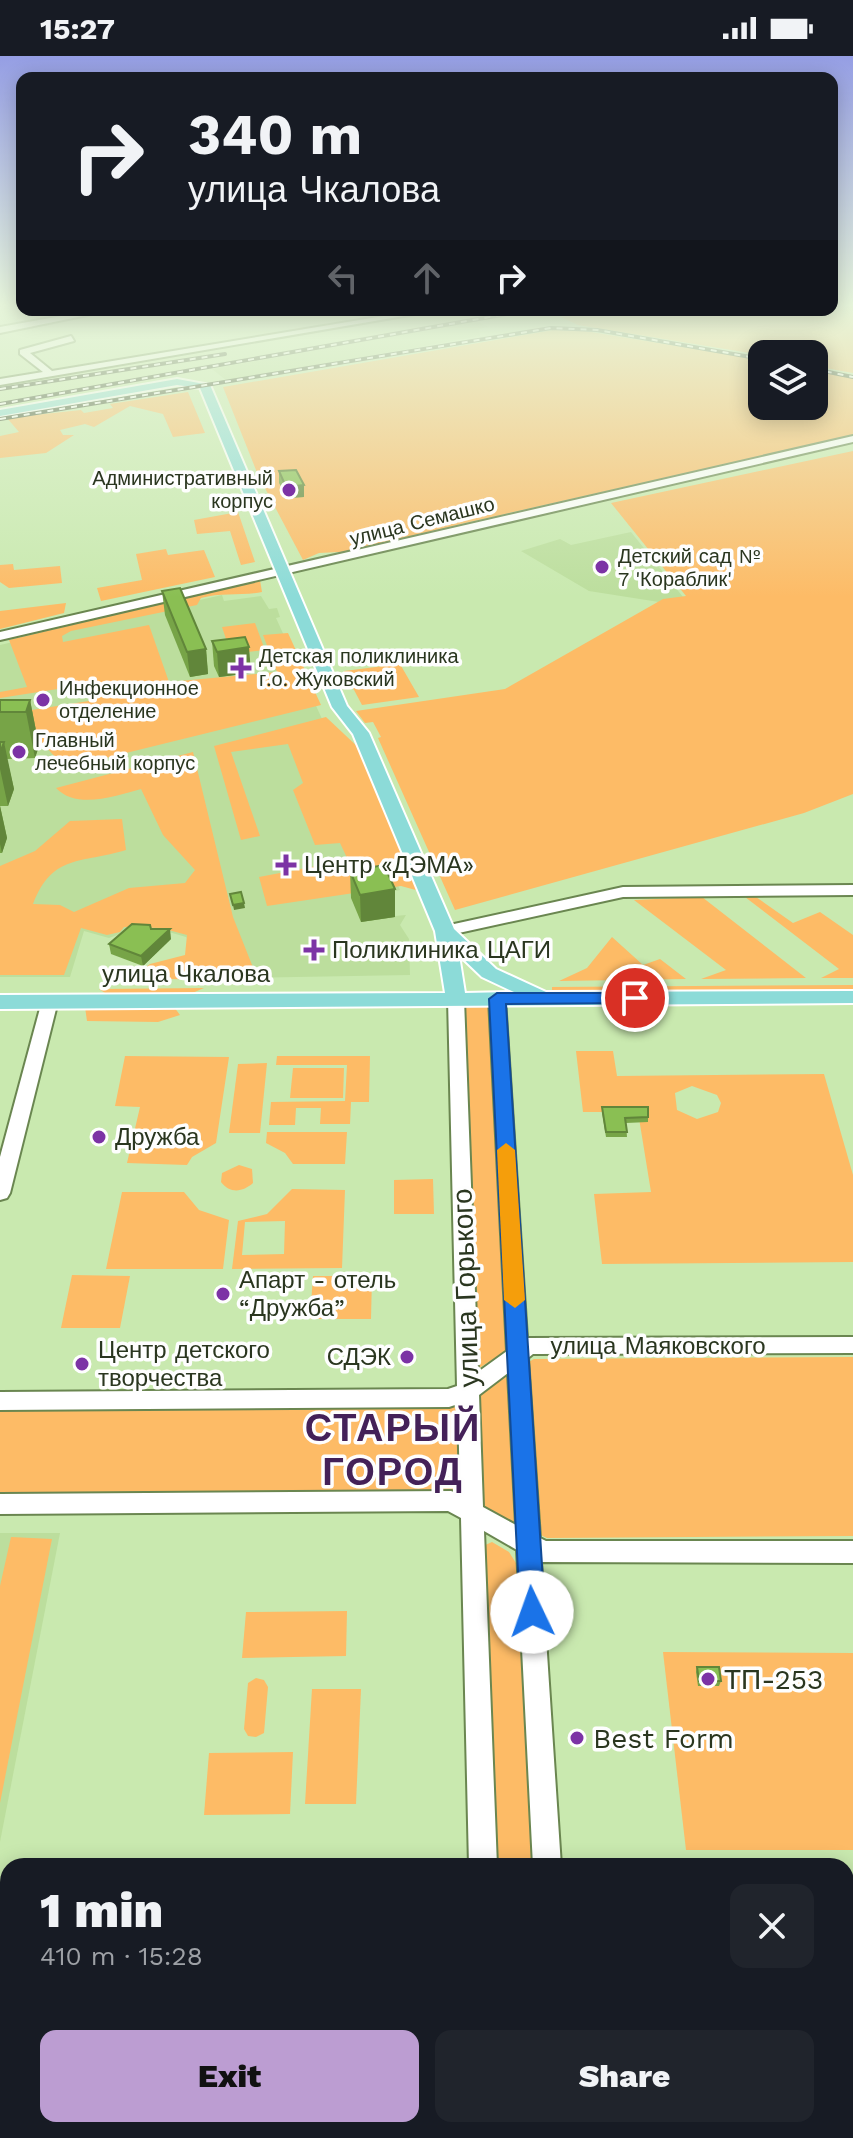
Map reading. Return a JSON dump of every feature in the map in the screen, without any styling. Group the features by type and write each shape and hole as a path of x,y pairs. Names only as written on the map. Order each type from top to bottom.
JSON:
{"main road":[{"path":"0,413 57,403"},
{"path":"212,403 280,574 340,707 361,733 445,931 456,999"},
{"path":"445,931 489,973 497,999"},
{"path":"453,977 467,969 489,973 544,998"},
{"name":"улица Чкалова","path":"0,1002 853,997"}],"street":[{"name":"улица Семашко","path":"0,636 280,574 602,495 853,439"},
{"path":"445,931 623,892 853,890"},
{"name":"улица Горького","path":"456,999 483,1858"},
{"name":"улица Горького","path":"497,999 547,1858"},
{"path":"0,1193 50,1001"},
{"name":"улица Маяковского","path":"0,1401 449,1398 468,1391 529,1346 853,1345"},
{"path":"0,1504 451,1501 543,1552 853,1552"}],"shaded area":[{"path":"193,403 205,433 173,437 163,414 130,406 94,427 85,424 60,430 63,435 74,435 46,453 0,458 0,436 19,432 7,418 81,410 84,413 113,408 110,404"},
{"path":"229,403 748,403 748,420 828,420 828,403 853,403 853,435 461,524 358,551 319,553 303,560 258,475"},
{"path":"853,451 853,794 804,813 455,910 378,738 381,737 373,722 365,723 356,711 505,689 663,599 686,596 611,503"},
{"path":"238,512 255,562 241,565 230,531 197,534 194,520"},
{"name":"Детский сад № 7 'Кораблик'","path":"631,532 683,597 659,602 589,591 521,551 560,539 571,545"},
{"path":"166,549 168,555 204,550 215,577 101,601 97,588 142,580 136,554"},
{"path":"13,564 14,570 60,566 62,583 9,588 0,582 0,565"},
{"path":"260,580 262,592 201,598 197,605 71,631 62,636 63,642 149,625 169,682 277,672 263,635 288,633 321,705 65,768 38,738 0,715 95,700 90,684 0,698 0,692 27,687 9,640"},
{"path":"222,595 224,601 261,596 269,609 277,608 280,617 276,618 400,890 385,893 395,916 406,915 400,925 409,939 410,975 245,978 242,970 227,969 226,978 189,977 194,944 186,937 141,928 125,929 123,933 109,938 84,931 70,977 0,977 0,645"},
{"path":"66,603 64,613 0,629 0,611"},
{"path":"255,623 265,650 231,654 222,627"},
{"path":"400,664 419,697 362,705 344,671"},
{"path":"326,717 360,749 423,892 401,886 267,906 259,877 348,860 340,843 315,845 293,790 303,783 288,744 231,752 260,836 241,840 214,746"},
{"path":"193,752 233,917 256,975 247,976 243,970 227,968 222,980 111,978 130,967 142,970 150,964 185,955 187,935 161,928 124,927 120,932 107,935 81,928 64,975 0,975 0,866 35,851 70,821 122,819 126,850 59,868 41,888 33,904 60,905 74,912 129,888 185,883 195,870 163,835 141,789 108,798 85,800 65,795 56,788"},
{"path":"702,897 806,978 701,979 726,970 634,900"},
{"path":"745,897 756,897 793,923 820,912 853,935 853,978 821,978 839,969"},
{"path":"612,937 643,965 660,959 686,979 559,981 587,968"},
{"path":"853,985 853,992 552,994 552,987"},
{"path":"204,988 190,994 108,995 99,989"},
{"path":"85,1007 174,1007 180,1015 158,1022 87,1021"},
{"path":"462,1007 490,1007 508,1350 476,1370"},
{"path":"576,1051 613,1051 617,1076 824,1074 853,1175 853,1262 602,1264 594,1194 651,1192 638,1112 583,1112","holes":["692,1086 717,1095 721,1103 718,1112 697,1119 677,1110 675,1093"]},
{"path":"125,1056 229,1057 216,1143 192,1157 187,1165 127,1163 140,1107 115,1106"},
{"path":"277,1056 370,1056 369,1102 351,1102 350,1124 320,1124 321,1108 296,1108 295,1125 269,1125 271,1102 345,1101 347,1065 276,1065"},
{"path":"267,1063 260,1133 229,1133 238,1064"},
{"path":"293,1068 344,1068 343,1098 290,1098"},
{"path":"267,1132 347,1132 345,1164 293,1164 285,1153 266,1143"},
{"path":"239,1165 252,1169 253,1183 241,1190 232,1190 221,1182 222,1173"},
{"path":"433,1179 434,1214 394,1214 394,1180"},
{"path":"292,1189 345,1190 342,1268 232,1269 238,1221 267,1214","holes":["285,1221 284,1254 242,1255 245,1222"]},
{"path":"122,1192 184,1192 199,1210 229,1220 223,1269 106,1269"},
{"path":"72,1275 130,1276 120,1328 61,1328"},
{"path":"313,1276 372,1276 371,1319 310,1319"},
{"path":"853,1357 853,1536 547,1538 449,1491 0,1495 0,1409 448,1406 534,1359"},
{"path":"0,1533 60,1533 0,1842"},
{"path":"11,1537 52,1539 0,1803 0,1586"},
{"path":"492,1542 509,1552 521,1571 536,1858 494,1858 483,1546"},
{"path":"347,1611 346,1656 242,1658 246,1612"},
{"path":"663,1652 853,1653 853,1850 686,1850"},
{"path":"256,1678 264,1680 268,1687 264,1733 256,1737 248,1736 244,1729 248,1683"},
{"path":"312,1689 361,1689 356,1804 305,1804"},
{"path":"293,1752 290,1814 204,1815 209,1753"}],"building":[{"path":"296,470 304,485 286,487 279,471"},
{"path":"180,588 206,649 187,652 162,591"},
{"path":"245,637 249,647 217,652 212,641"},
{"path":"0,700 30,700 26,712 0,712"},
{"path":"384,865 395,889 360,895 350,871"},
{"path":"241,892 244,903 233,905 230,894"},
{"path":"132,924 150,925 151,929 170,929 141,956 109,944"},
{"path":"602,1107 648,1107 648,1117 625,1118 627,1132 606,1132"},
{"path":"697,1667 719,1667 721,1681 699,1681"}],"railway":[{"path":"0,404 5,403"},
{"path":"0,419 96,403"}],"slow traffic":[{"path":"506,1150 515,1300"}],"place":[{"name":"Административный корпус","path":"289,490"},
{"name":"Детский сад № 7 'Кораблик'","path":"602,567"},
{"name":"Детская поликлиника г.о. Жуковский","path":"241,668"},
{"name":"Инфекционное отделение","path":"43,700"},
{"name":"Главный лечебный корпус","path":"19,752"},
{"name":"Центр «ДЭМА»","path":"286,865"},
{"name":"Поликлиника ЦАГИ","path":"314,950"},
{"name":"Дружба","path":"99,1137"},
{"name":"Апарт - отель “Дружба”","path":"223,1294"},
{"name":"СДЭК","path":"407,1357"},
{"name":"Центр детского творчества","path":"82,1364"},
{"name":"ТП-253","path":"708,1679"},
{"name":"Best Form","path":"577,1738"}],"district":[{"name":"СТАРЫЙ ГОРОД","path":"393,1450"}],"route":[{"path":"532,1612 497,999 635,998"}]}
